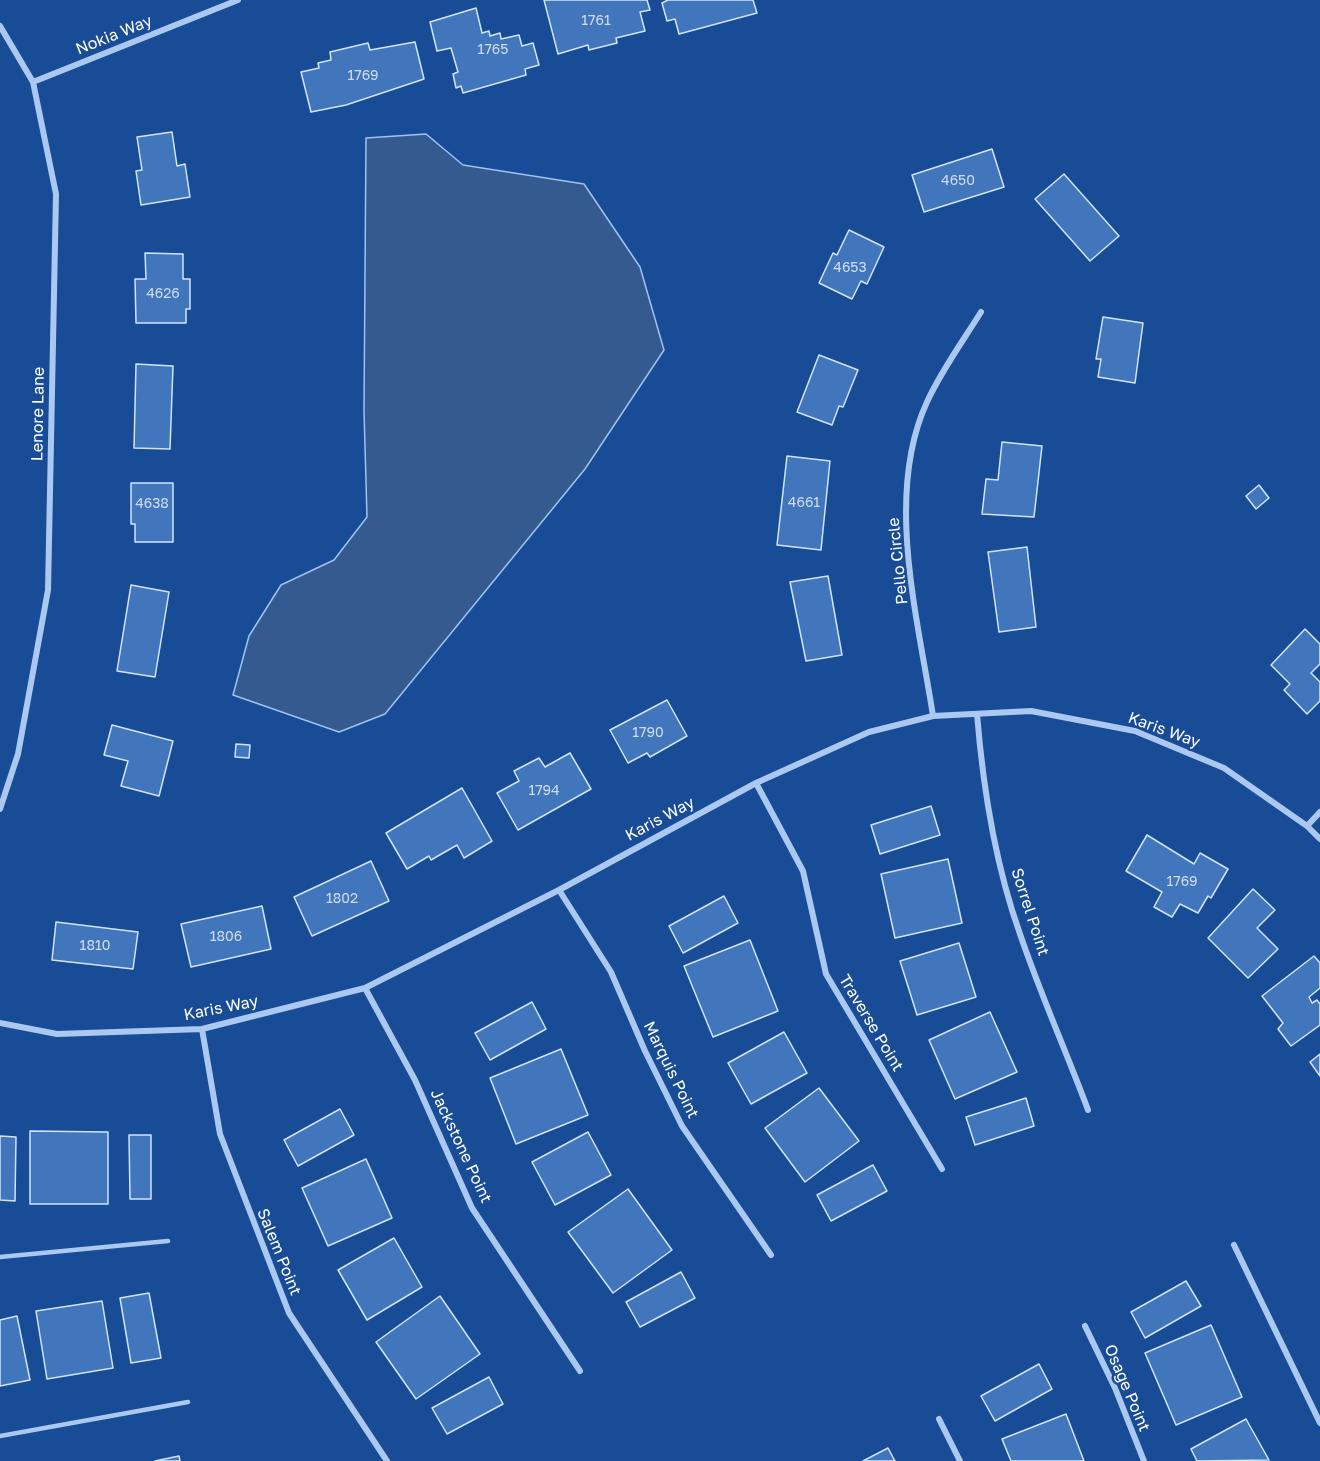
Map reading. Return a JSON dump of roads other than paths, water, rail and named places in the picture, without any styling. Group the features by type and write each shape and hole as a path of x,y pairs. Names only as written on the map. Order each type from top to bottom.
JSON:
{"street":[{"name":"Nokia Way","path":"33,82 238,0"},
{"name":"Lenore Lane","path":"0,26 33,82 56,194 48,590 18,754 0,809"},
{"name":"Pello Circle","path":"933,716 906,539 906,474 927,403 981,312"},
{"name":"Karis Way","path":"0,1023 57,1034 202,1029 365,988 559,890 756,783 868,732 933,716 1031,711 1135,731 1224,768 1307,826 1320,839"},
{"name":"Sorrel Point","path":"977,714 982,774 1013,912 1088,1110"},
{"name":"Traverse Point","path":"756,783 803,871 826,974 942,1169"},
{"path":"1307,826 1320,812"},
{"name":"Marquis Point","path":"559,890 611,972 645,1051 682,1126 771,1255"},
{"name":"Jackstone Point","path":"365,988 416,1080 472,1208 580,1371"},
{"name":"Salem Point","path":"202,1029 220,1134 289,1313 387,1461"},
{"path":"1234,1245 1320,1423"},
{"name":"Osage Point","path":"1085,1326 1115,1388 1144,1461"},
{"path":"939,1419 960,1461"}],"lane":[{"path":"0,1257 168,1241"},
{"path":"0,1436 188,1402"}],"water":[{"path":"426,134 463,165 584,184 640,267 664,350 585,469 385,714 339,732 233,695 249,636 281,585 334,560 367,517 364,411 366,138"}]}
